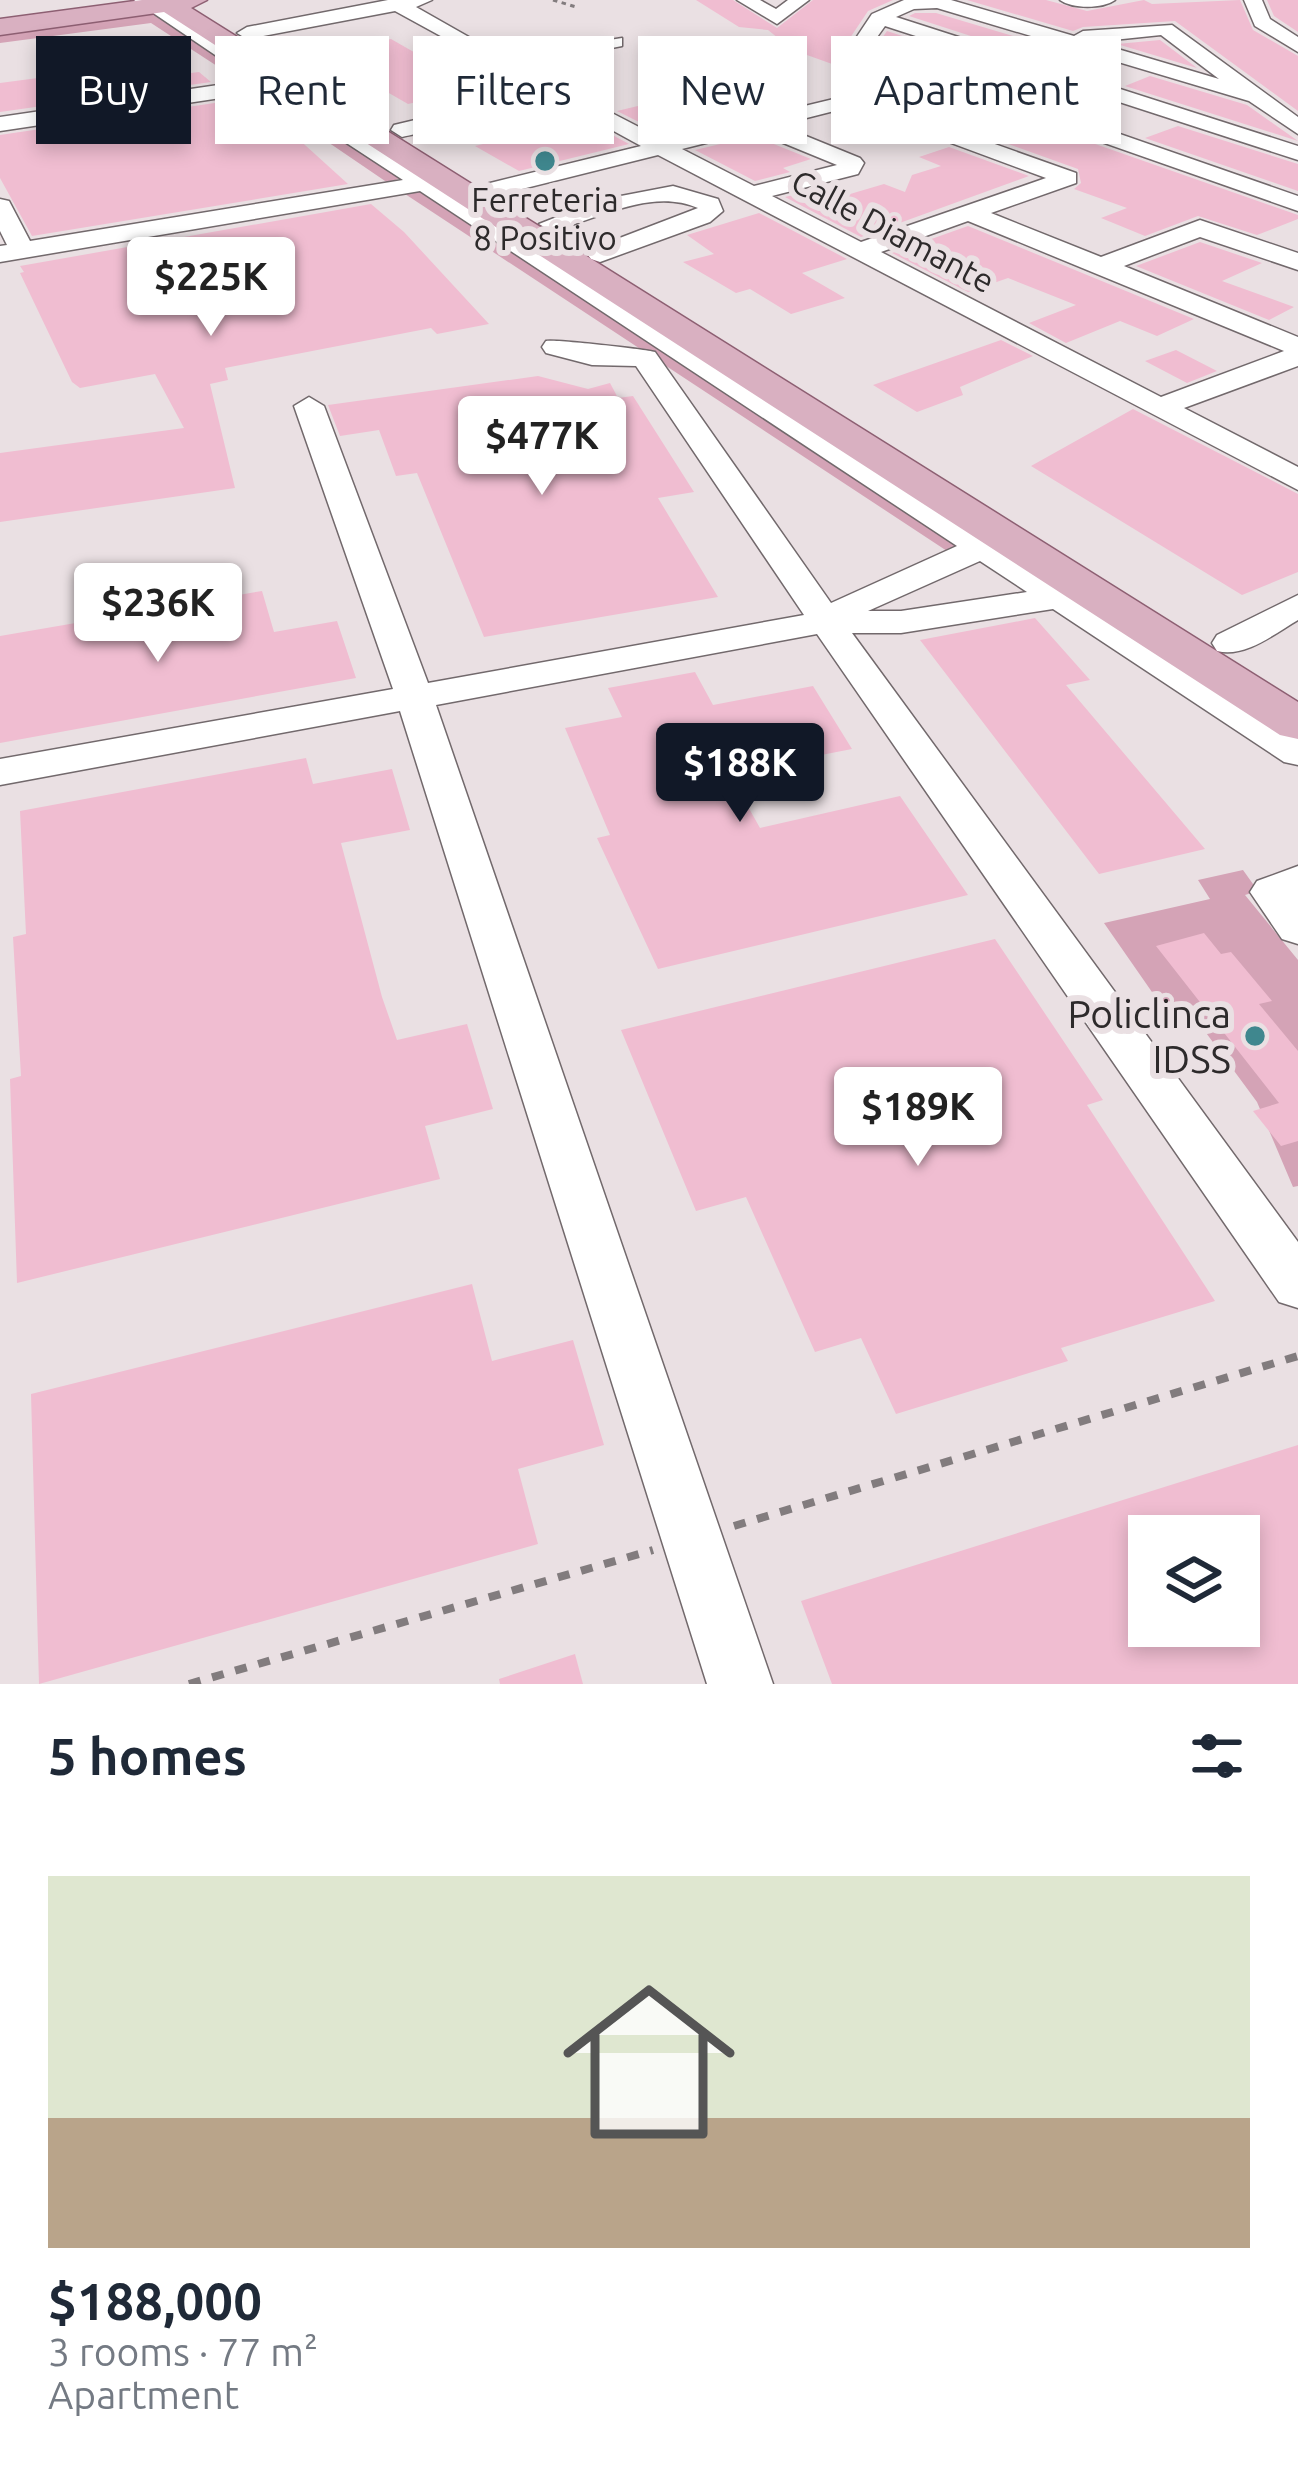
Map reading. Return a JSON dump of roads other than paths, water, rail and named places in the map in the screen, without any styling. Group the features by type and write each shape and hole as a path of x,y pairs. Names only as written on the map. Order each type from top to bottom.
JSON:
{"main road":[{"path":"7,24 168,3 237,23 243,36"},
{"path":"7,24 116,18 168,3 1298,724"},
{"path":"389,125 1298,685"}],"street":[{"path":"237,23 426,0"},
{"path":"746,0 775,17 784,16 800,0"},
{"path":"1069,0 1106,0"},
{"path":"1253,0 1262,22 1298,46"},
{"path":"1051,36 938,2 904,5 879,18 858,50 1298,204"},
{"path":"168,3 215,40"},
{"name":"Calle Diamante","path":"395,3 453,36"},
{"path":"1262,22 1298,17"},
{"path":"879,18 1298,153"},
{"path":"1101,36 1165,29 1298,127"},
{"path":"1121,57 1258,97"},
{"path":"0,122 215,87"},
{"path":"807,113 857,102 1069,178 862,250"},
{"name":"Calle Diamante","path":"614,122 1298,480"},
{"path":"402,130 413,127"},
{"path":"362,144 1298,753"},
{"path":"494,189 675,144"},
{"path":"752,194 850,170 852,163 805,144"},
{"path":"0,206 11,252 422,184"},
{"path":"551,224 661,195 698,196 709,204 711,211 701,217 600,254"},
{"path":"971,214 1298,351"},
{"path":"1101,266 1200,227 1298,262"},
{"path":"556,347 592,356 645,358 826,622 1298,1285"},
{"path":"1160,407 1298,351"},
{"path":"308,406 413,693 740,1684"},
{"path":"826,622 858,602 980,548"},
{"path":"0,772 413,693 826,622 938,618 1058,598"},
{"path":"1229,643 1298,606"},
{"path":"1298,880 1272,892 1298,928"}],"place":[{"name":"Ferreteria 8 Positivo","path":"545,161"},
{"name":"Policlinca IDSS","path":"1255,1036"}]}
